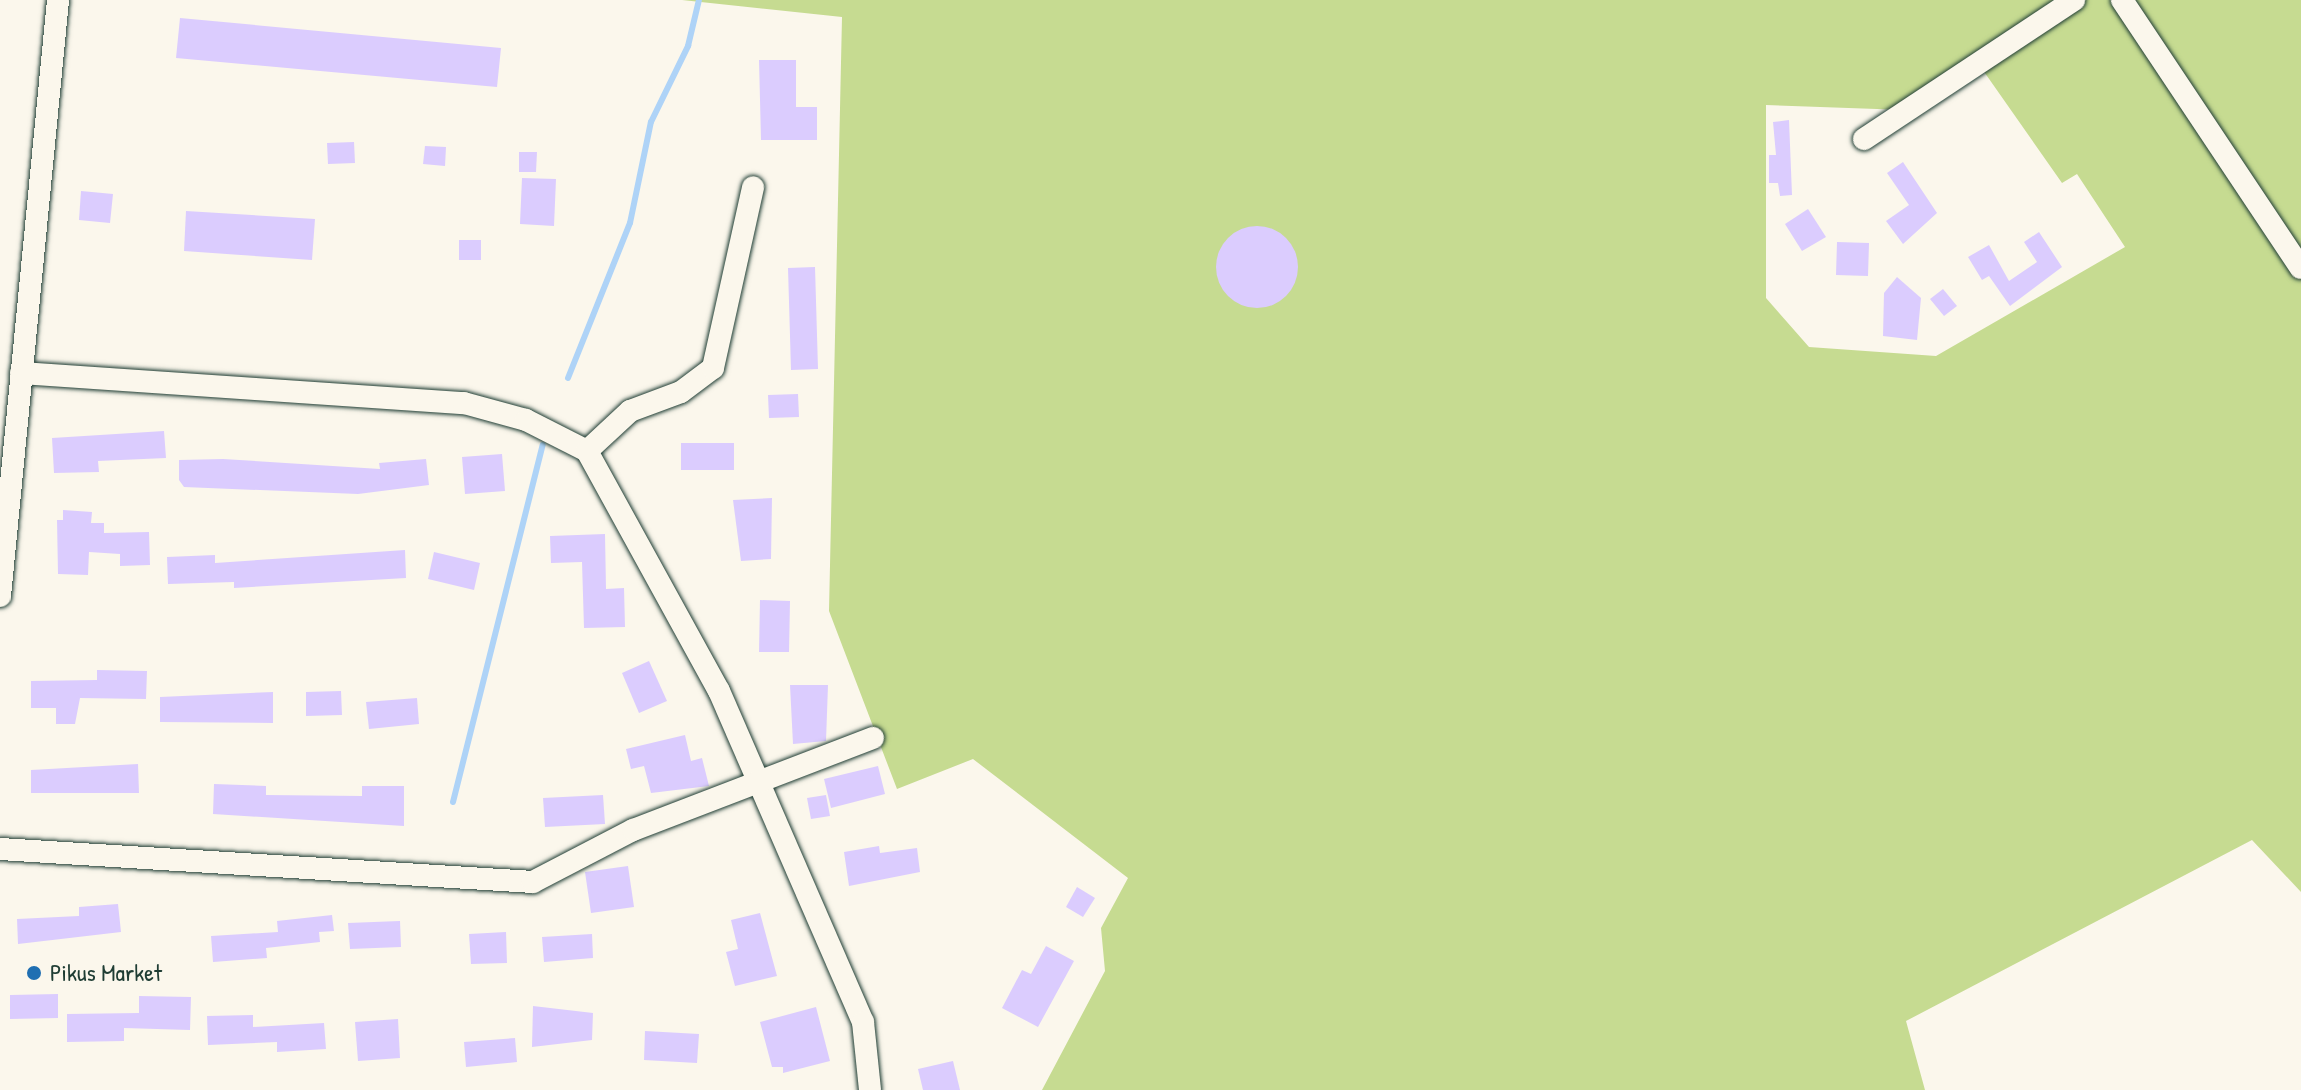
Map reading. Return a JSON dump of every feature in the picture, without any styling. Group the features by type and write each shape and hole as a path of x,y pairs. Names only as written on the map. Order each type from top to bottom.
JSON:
{"street":[{"path":"0,596 58,0"},
{"path":"1864,139 2074,0"},
{"path":"2122,0 2301,268"},
{"path":"587,451 630,411 681,392 713,368 753,187"},
{"path":"21,373 464,403 526,420 587,451 719,691 754,781 863,1022 870,1090"},
{"path":"0,849 533,882 633,830 754,781 873,738"}],"green space":[{"path":"682,0 2301,0 2301,892 2252,840 1906,1021 1925,1090 1042,1090 1105,971 1101,928 1128,878 973,759 897,789 829,611 842,17","holes":["1980,66 2062,183 2077,174 2125,247 1936,356 1809,347 1766,298 1766,105 1905,110"]}],"building":[{"path":"180,18 501,48 497,87 176,58"},
{"path":"759,60 796,60 796,107 817,107 817,140 761,140"},
{"path":"1789,120 1792,195 1780,196 1778,183 1769,183 1769,155 1776,155 1773,122"},
{"path":"354,142 355,163 328,164 327,143"},
{"path":"425,146 446,147 445,166 423,164"},
{"path":"519,152 537,152 536,172 519,172"},
{"path":"1903,162 1937,213 1903,244 1886,221 1909,205 1887,173"},
{"path":"522,178 556,179 554,226 520,224"},
{"path":"81,191 113,194 110,223 79,220"},
{"path":"1808,209 1826,237 1802,251 1785,224"},
{"path":"186,211 315,219 312,260 184,251"},
{"path":"1257,226 1273,230 1286,238 1294,251 1298,267 1294,283 1286,296 1273,304 1257,308 1241,304 1228,296 1220,283 1216,267 1220,251 1228,238 1241,230"},
{"path":"2039,232 2062,267 2010,306 1989,276 1982,280 1968,257 1989,245 2009,281 2037,262 2024,242"},
{"path":"459,240 481,240 481,260 459,260"},
{"path":"1837,242 1869,243 1868,276 1836,275"},
{"path":"815,267 818,369 791,370 788,268"},
{"path":"1897,277 1921,298 1917,340 1883,336 1884,293"},
{"path":"1943,289 1957,306 1944,316 1930,299"},
{"path":"798,394 799,417 769,418 768,395"},
{"path":"164,431 166,458 98,461 99,472 54,473 52,438"},
{"path":"681,443 734,443 734,470 681,470"},
{"path":"502,454 505,491 465,494 462,457"},
{"path":"223,459 380,469 379,463 426,459 429,485 358,494 184,487 179,480 179,460"},
{"path":"772,498 771,559 741,561 733,500"},
{"path":"63,510 92,512 91,523 104,523 104,533 149,532 150,565 120,566 120,554 89,552 88,575 58,574 57,520 63,520"},
{"path":"605,534 606,589 624,588 625,627 584,628 582,562 551,563 550,536"},
{"path":"405,550 406,578 234,588 234,582 168,584 167,557 215,555 215,563"},
{"path":"434,552 480,563 474,590 428,579"},
{"path":"760,600 790,601 789,652 759,652"},
{"path":"649,661 667,701 639,713 622,673"},
{"path":"97,670 147,671 146,699 80,698 75,724 56,724 56,708 31,708 31,681 97,680"},
{"path":"790,685 828,685 826,741 793,744"},
{"path":"341,691 342,715 306,716 306,692"},
{"path":"273,692 273,723 160,722 160,697"},
{"path":"417,698 419,724 369,729 366,702"},
{"path":"685,735 691,761 702,758 709,786 651,793 644,766 631,769 626,749"},
{"path":"138,764 139,793 31,793 31,770"},
{"path":"878,766 885,794 831,808 824,779"},
{"path":"214,784 266,786 266,795 362,796 362,786 404,786 404,826 213,814"},
{"path":"603,795 605,824 545,827 543,798"},
{"path":"826,795 830,816 811,819 807,798"},
{"path":"879,846 880,853 917,848 920,872 849,886 844,852"},
{"path":"628,866 634,907 591,913 585,872"},
{"path":"1077,887 1095,898 1083,917 1066,907"},
{"path":"118,904 121,932 18,944 17,919 79,916 79,907"},
{"path":"760,913 777,976 735,986 726,952 738,949 731,920"},
{"path":"332,915 334,931 319,932 320,942 266,948 267,958 213,962 211,936 278,932 277,921"},
{"path":"400,921 401,947 350,949 348,923"},
{"path":"506,932 507,963 471,964 469,934"},
{"path":"592,934 593,958 544,962 542,937"},
{"path":"1046,946 1074,961 1038,1027 1002,1008 1022,970 1031,974"},
{"path":"58,994 58,1018 10,1019 10,995"},
{"path":"139,996 191,997 190,1030 124,1028 124,1041 67,1042 67,1014 139,1013"},
{"path":"533,1006 593,1013 592,1040 532,1047"},
{"path":"816,1007 830,1061 783,1073 783,1067 772,1067 760,1022"},
{"path":"253,1015 253,1027 324,1023 326,1049 277,1052 277,1042 208,1045 207,1016"},
{"path":"398,1019 400,1058 358,1061 355,1022"},
{"path":"645,1031 699,1034 697,1063 644,1060"},
{"path":"515,1038 517,1062 466,1067 464,1042"},
{"path":"953,1061 960,1090 923,1090 918,1069"}],"waterway":[{"path":"568,378 630,223 651,122 688,46 699,0"},
{"path":"453,802 543,445"}],"place":[{"name":"Pikus Market","path":"34,973"}]}
